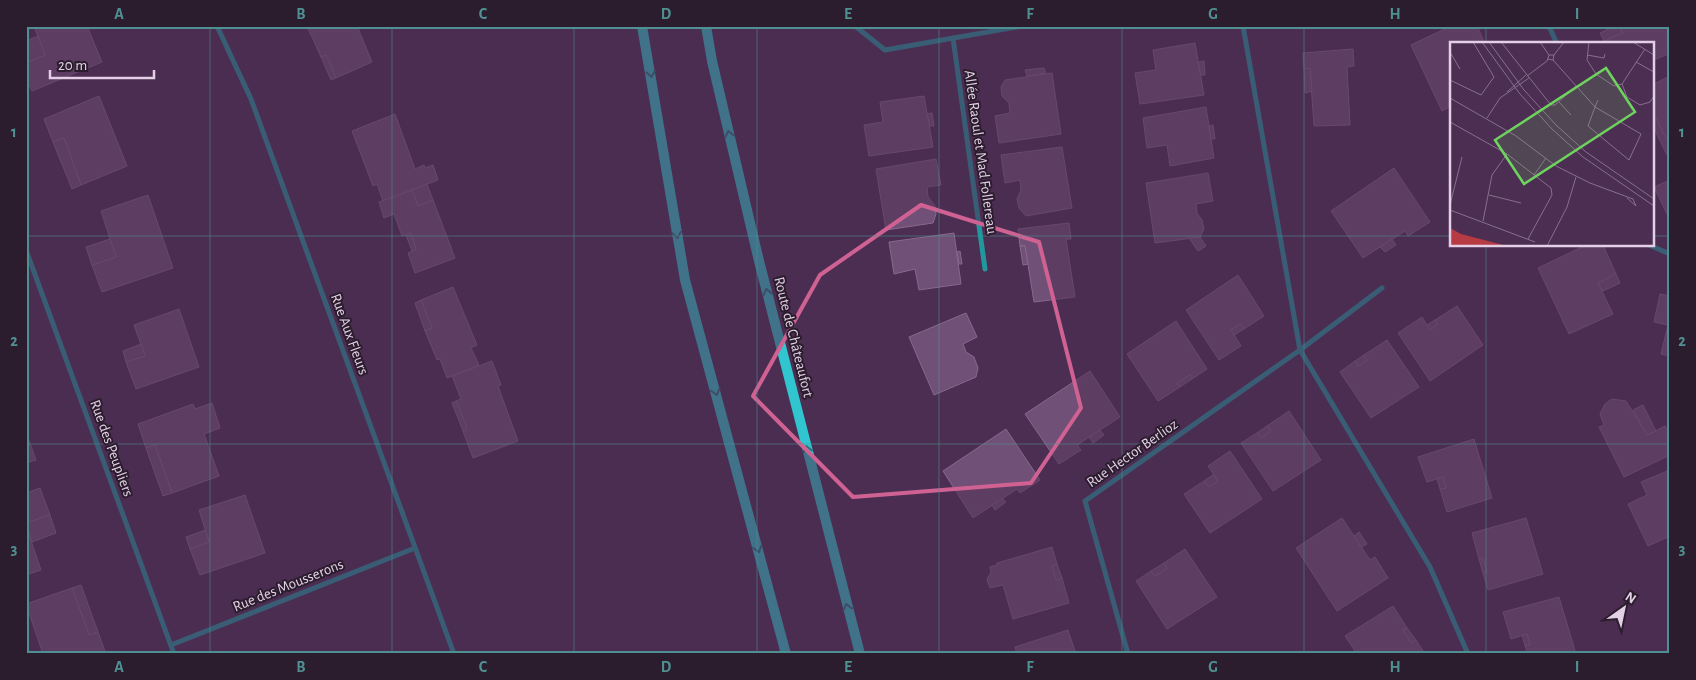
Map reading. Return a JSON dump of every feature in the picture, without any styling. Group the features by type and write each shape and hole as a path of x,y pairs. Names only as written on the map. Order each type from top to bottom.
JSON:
{"main road":[{"path":"642,26 685,280 786,654"},
{"name":"Route de Châteaufort","path":"706,26 712,61 760,261 860,654"}],"street":[{"name":"Rue Aux Fleurs","path":"217,26 251,99 454,654"},
{"path":"855,26 885,50 1022,26"},
{"path":"1243,26 1300,350 1430,568 1468,654"},
{"path":"1549,26 1556,42"},
{"name":"Allée Raoul et Mad Follereau","path":"953,38 985,269"},
{"path":"1651,246 1670,254"},
{"name":"Rue des Peupliers","path":"26,250 174,654"},
{"name":"Rue Hector Berlioz","path":"1128,654 1085,501 1300,350 1382,288"},
{"name":"Rue des Mousserons","path":"171,645 415,548"}],"highlighted area":[{"path":"921,205 1039,242 1081,408 1031,483 853,497 753,396 820,275"}],"building":[{"path":"34,26 87,26 102,62 32,91 26,78 26,63 45,55"},
{"path":"307,26 357,26 372,62 336,78 326,55 321,57"},
{"path":"1451,26 1477,26 1484,42 1450,42 1450,107 1442,111 1411,45"},
{"path":"1619,26 1623,33 1604,41 1600,33"},
{"path":"1619,26 1670,26 1670,53 1654,60 1654,42 1604,42 1623,33"},
{"path":"38,36 45,55 26,63 26,41"},
{"path":"1195,43 1204,95 1140,104 1135,73 1156,70 1153,50"},
{"path":"1353,49 1354,66 1347,67 1350,125 1314,126 1310,68 1304,69 1303,53"},
{"path":"326,55 336,78 331,80 321,57"},
{"path":"1204,61 1205,75 1201,75 1198,62"},
{"path":"1044,68 1046,73 1027,76 1025,70"},
{"path":"1310,68 1312,91 1305,93 1304,69"},
{"path":"1052,73 1061,134 999,143 995,116 1010,113 1009,103 1002,96 1001,87 1005,80"},
{"path":"1670,76 1670,147 1656,118 1654,119 1654,84"},
{"path":"99,96 127,166 81,185 64,138 53,142 44,119"},
{"path":"924,96 933,147 869,156 864,125 883,122 880,102"},
{"path":"1206,107 1214,158 1170,166 1167,145 1147,148 1143,118"},
{"path":"932,113 934,126 930,126 927,114"},
{"path":"395,114 415,169 424,165 425,168 433,165 438,180 383,201 377,184 373,186 352,131"},
{"path":"1656,118 1670,147 1670,154 1667,155 1654,128 1654,119"},
{"path":"1213,125 1215,139 1211,139 1209,126"},
{"path":"64,138 81,185 72,189 53,142"},
{"path":"1062,147 1072,208 1026,216 1019,208 1017,199 1021,190 1020,180 1005,183 1001,155"},
{"path":"936,159 941,185 927,187 928,197 935,206 936,214 933,223 886,230 876,169"},
{"path":"1394,168 1430,222 1408,236 1405,231 1363,258 1331,211"},
{"path":"1208,173 1213,201 1196,204 1197,213 1202,220 1204,229 1200,237 1155,243 1146,183"},
{"path":"1670,180 1670,217 1669,218 1654,187"},
{"path":"427,184 433,200 418,206 412,190"},
{"path":"412,190 418,206 433,200 455,258 415,273 408,253 416,249 411,233 402,236 394,214 384,218 379,202"},
{"path":"148,195 173,268 102,292 92,265 116,257 101,211"},
{"path":"1069,223 1071,239 1066,239 1075,297 1034,302 1025,246 1020,246 1018,229"},
{"path":"411,233 416,249 412,251 406,235"},
{"path":"954,233 961,284 919,290 915,269 894,274 889,242"},
{"path":"1200,237 1206,246 1198,251 1189,238"},
{"path":"110,239 116,257 92,265 86,247"},
{"path":"1392,239 1396,245 1385,252 1380,247"},
{"path":"1020,246 1025,246 1028,264 1023,265"},
{"path":"1584,246 1603,246 1616,274 1598,283 1613,314 1569,334 1538,268"},
{"path":"960,251 962,264 959,264 957,252"},
{"path":"1616,274 1620,283 1603,291 1598,283"},
{"path":"1238,275 1264,316 1244,329 1241,324 1231,330 1241,346 1219,360 1186,310"},
{"path":"453,287 477,345 471,348 479,365 447,378 440,359 437,360 425,331 432,328 421,300"},
{"path":"1660,294 1670,296 1670,356 1661,354 1668,325 1654,322"},
{"path":"421,300 432,328 425,331 415,303"},
{"path":"1457,306 1483,345 1430,381 1398,333 1422,317 1430,330 1438,324 1435,320"},
{"path":"179,309 199,367 136,389 126,362 145,356 134,325"},
{"path":"966,313 977,337 963,344 966,352 974,357 978,368 976,377 934,395 909,337"},
{"path":"1435,320 1438,324 1430,330 1427,325"},
{"path":"1176,321 1207,369 1192,379 1190,375 1177,383 1180,387 1158,401 1127,354"},
{"path":"1241,324 1244,329 1234,335 1231,330"},
{"path":"1387,340 1419,387 1371,418 1340,372 1355,361 1358,366 1367,360 1364,355"},
{"path":"141,344 145,356 126,362 123,351"},
{"path":"1364,355 1367,360 1358,366 1355,361"},
{"path":"492,361 501,385 498,386 518,441 473,458 463,431 467,428 456,401 461,399 452,376"},
{"path":"1090,371 1120,417 1077,445 1081,450 1059,464 1025,414"},
{"path":"1190,375 1192,379 1180,387 1177,383"},
{"path":"1612,399 1626,401 1647,435 1665,426 1670,435 1670,455 1624,477 1599,427 1604,425 1600,414 1605,404"},
{"path":"456,401 467,428 463,431 452,403"},
{"path":"212,403 220,428 204,434 219,476 172,493 155,445 146,448 138,424 193,404 195,409"},
{"path":"1643,405 1656,431 1647,435 1633,410"},
{"path":"1289,411 1321,460 1273,491 1241,443 1257,433 1261,438 1271,431 1267,426"},
{"path":"1267,426 1271,431 1261,438 1257,433"},
{"path":"1006,429 1040,480 1020,493 1017,489 973,518 943,471"},
{"path":"1100,430 1104,435 1093,443 1089,437"},
{"path":"26,438 28,438 36,460 26,463"},
{"path":"1474,439 1492,498 1447,512 1440,489 1446,488 1443,477 1427,482 1418,457"},
{"path":"155,445 172,493 163,496 146,448"},
{"path":"1230,451 1262,499 1210,533 1184,494 1204,481 1209,487 1218,481 1208,466"},
{"path":"1670,470 1670,536 1648,546 1628,504 1647,495 1641,482"},
{"path":"1213,475 1218,481 1209,487 1204,481"},
{"path":"1443,477 1446,488 1440,489 1437,479"},
{"path":"40,488 50,515 26,523 26,493"},
{"path":"245,495 265,553 200,575 190,549 209,542 199,510"},
{"path":"1002,498 1006,502 995,510 992,505"},
{"path":"50,515 56,533 32,542 26,523"},
{"path":"1342,518 1370,560 1375,557 1388,578 1337,611 1296,548"},
{"path":"1526,518 1543,574 1488,590 1483,573 1487,572 1483,558 1479,559 1472,533"},
{"path":"26,526 41,570 26,575"},
{"path":"205,530 209,542 190,549 186,537"},
{"path":"1359,532 1367,544 1361,547 1354,536"},
{"path":"1052,547 1057,564 1052,566 1056,580 1062,578 1069,603 1013,619 1003,585 990,588 987,579 991,572 990,567 997,565 997,563"},
{"path":"1185,549 1217,597 1167,629 1136,581 1151,571 1155,576 1167,568 1164,563"},
{"path":"1483,558 1487,572 1483,573 1479,559"},
{"path":"1164,563 1167,568 1155,576 1151,571"},
{"path":"1057,564 1062,578 1056,580 1052,566"},
{"path":"81,585 98,632 89,635 72,588"},
{"path":"72,588 89,635 98,632 106,654 43,654 26,604"},
{"path":"1559,597 1576,654 1528,654 1525,646 1530,645 1527,634 1511,639 1503,612"},
{"path":"1393,606 1407,628 1403,630 1412,643 1416,640 1425,654 1357,654 1345,636"},
{"path":"1407,628 1416,640 1412,643 1403,630"},
{"path":"1068,630 1076,654 1017,654 1015,647"},
{"path":"1527,634 1530,645 1525,646 1522,635"}]}
